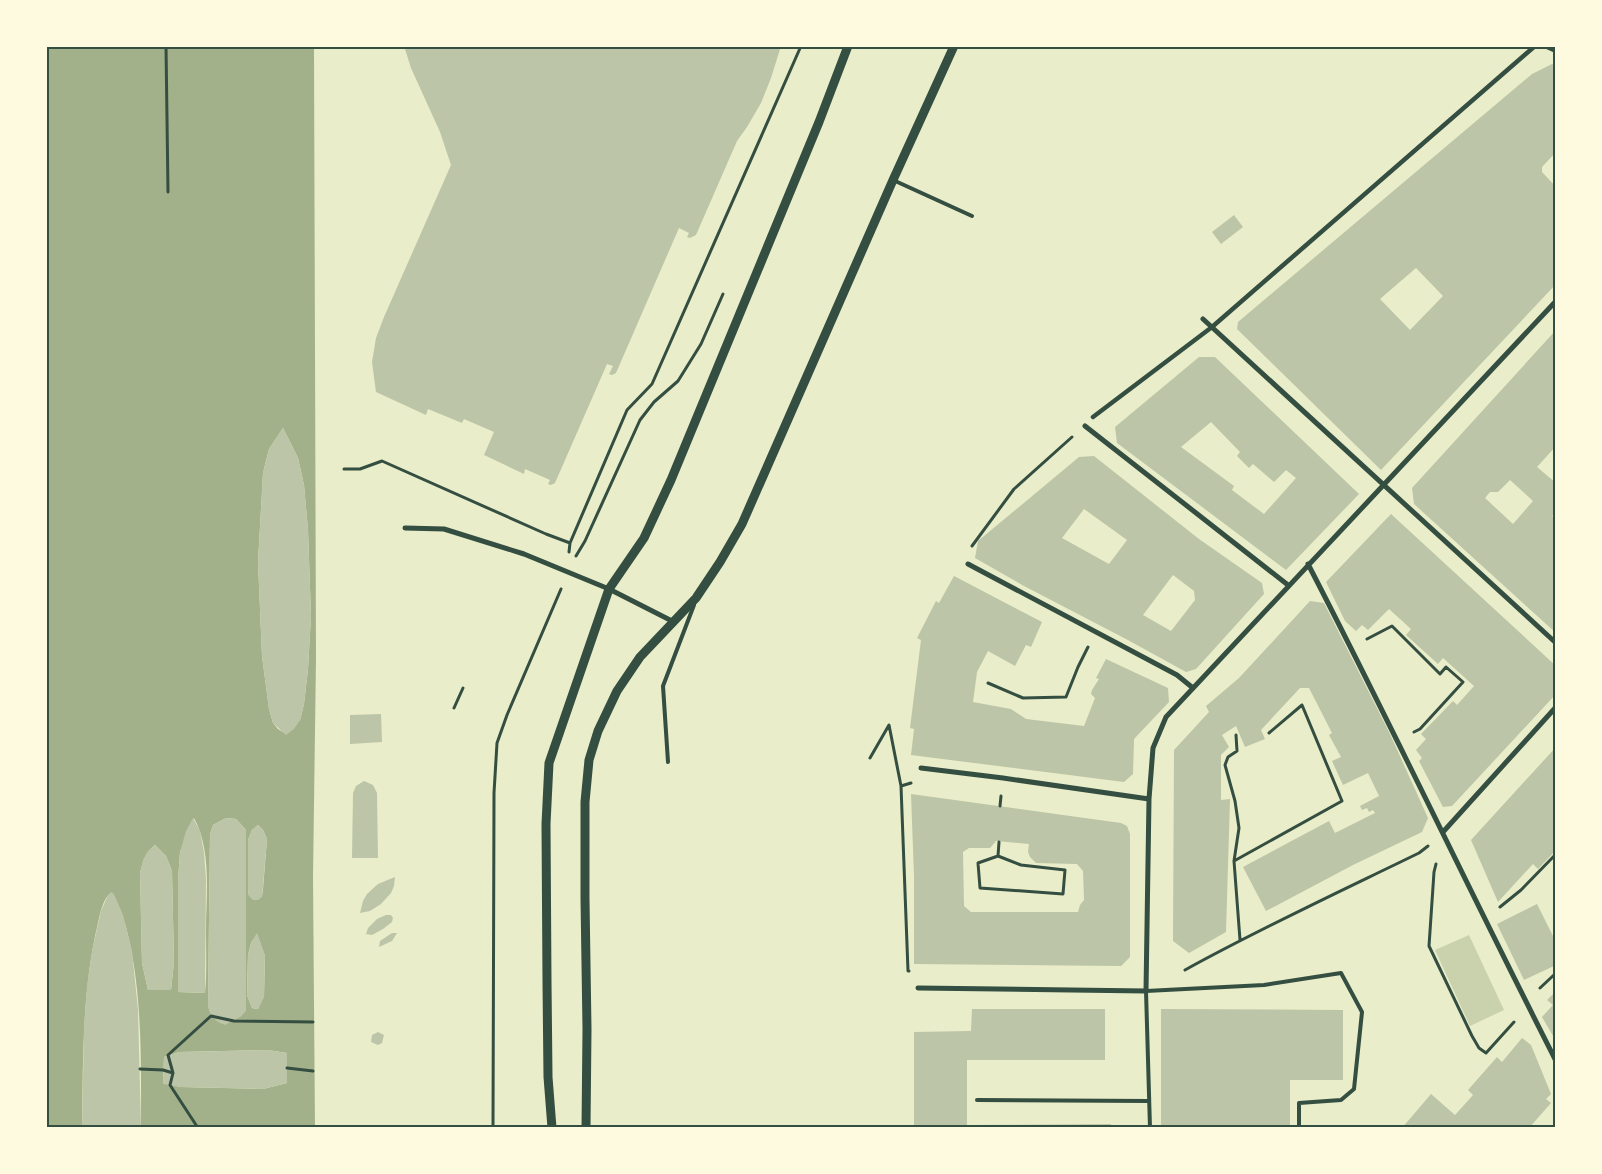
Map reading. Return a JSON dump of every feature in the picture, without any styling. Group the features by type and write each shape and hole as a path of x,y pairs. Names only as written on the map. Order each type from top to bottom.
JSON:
{"street":[{"path":"552,1128 548,1077 547,982 546,824 549,763 609,589 644,538 671,480 815,131 848,46"},
{"path":"586,1128 585,802 589,760 598,731 617,691 640,657 696,598 742,524 954,46"},
{"path":"1094,417 1212,326 1534,46"},
{"path":"1545,46 1556,51"},
{"path":"918,988 1146,991 1149,799 1153,748 1166,716 1556,301"},
{"path":"1203,318 1556,643"},
{"path":"1085,426 1288,585"},
{"path":"405,528 444,529 524,554 609,589 674,622"},
{"path":"968,564 1161,666 1194,688"},
{"path":"1308,564 1556,1061"},
{"path":"1443,832 1556,708"},
{"path":"921,768 1149,799"}],"lane":[{"path":"893,180 972,216"},
{"path":"668,762 663,686 696,598"},
{"path":"1150,1128 1146,991 1264,985 1341,973 1362,1012 1354,1089 1342,1100 1299,1103 1299,1128"},
{"path":"977,1100 1149,1102"}],"path":[{"path":"166,46 168,192"},
{"path":"567,572 570,543 627,410 652,384 801,46"},
{"path":"493,1128 494,803 497,743 567,572 584,541 640,420 654,402 678,381 701,344 724,291"},
{"path":"968,564 972,546 1014,489 1085,426"},
{"path":"344,469 360,469 382,461 570,543"},
{"path":"1366,640 1392,626 1440,674 1446,667 1463,682 1420,729 1409,735"},
{"path":"988,684 1023,698 1066,697 1088,648"},
{"path":"454,708 463,688"},
{"path":"1234,862 1342,801 1302,705 1269,733"},
{"path":"870,758 889,725 901,786 908,971 917,972 918,988"},
{"path":"1236,735 1237,751 1228,757 1225,765 1239,828 1234,862 1240,940"},
{"path":"901,786 919,782 921,768"},
{"path":"1443,832 1434,872 1429,946 1479,1048 1486,1053 1516,1020"},
{"path":"998,856 999,842"},
{"path":"1180,972 1240,940 1419,853"},
{"path":"1497,908 1521,890 1556,854"},
{"path":"998,856 1021,865 1065,870 1063,894 980,888 978,863 998,856"},
{"path":"1543,986 1556,973"},
{"path":"198,1128 170,1085 173,1073 168,1056 211,1016 234,1021 313,1022"},
{"path":"140,1068 173,1073"},
{"path":"287,1068 313,1071"}],"shaded area":[{"path":"46,46 314,46 316,658 313,877 315,1128 141,1128 140,1021 134,967 130,942 122,914 111,893 104,902 101,911 89,974 84,1025 82,1128 46,1128","holes":["283,428 298,458 304,485 308,530 311,616 308,669 300,720 286,734 273,723 269,709 262,656 258,562 263,473 269,449","194,818 200,831 207,873 205,993 178,992 178,881 180,852","226,818 236,819 246,830 246,1010 241,1016 225,1024 214,1018 208,1006 210,834 213,825","258,825 263,830 267,839 262,896 249,896 248,840 252,830","155,845 166,856 172,871 174,962 171,990 148,990 142,963 140,873 143,861","257,934 265,956 264,996 258,1009 252,1008 247,995 248,955 251,943","268,1050 287,1053 287,1083 263,1089 181,1087 163,1083 164,1057 179,1052"]},
{"path":"1469,935 1504,1010 1470,1026 1435,950"}],"building":[{"path":"404,46 781,46 761,103 737,141 696,235 690,238 687,237 689,233 679,228 616,373 609,374 613,366 607,364 555,483 551,485 548,484 550,480 525,469 524,474 484,455 494,432 464,419 462,423 428,409 426,415 376,392 372,362 376,338 451,165 440,132 411,68"},
{"path":"1552,64 1556,66 1556,152 1542,167 1542,172 1556,187 1556,284 1381,470 1237,329 1238,322 1532,74","holes":["1416,268 1443,296 1410,330 1380,299"]},
{"path":"1234,215 1243,227 1221,244 1212,232"},
{"path":"1556,330 1556,446 1537,467 1556,483 1556,513 1552,516 1556,519 1556,633 1414,504 1412,488","holes":["1510,480 1533,501 1513,524 1485,498 1490,492 1498,492"]},
{"path":"1199,357 1215,357 1359,494 1286,570 1117,443 1115,427","holes":["1211,422 1240,452 1237,456 1249,468 1253,464 1274,482 1286,470 1296,478 1264,514 1232,490 1234,486 1181,447"]},
{"path":"283,428 298,458 304,485 308,530 311,616 304,704 300,720 294,729 286,735 273,723 269,709 262,656 258,562 263,473 269,449"},
{"path":"1094,456 1199,539 1262,583 1264,594 1196,669 1186,672 975,558 978,541 1079,457","holes":["1084,509 1127,540 1109,564 1062,538","1173,575 1194,591 1195,600 1171,631 1143,615"]},
{"path":"1391,514 1556,666 1556,694 1452,806 1443,807 1419,761 1422,758 1416,750 1426,739 1421,734 1453,701 1457,705 1474,686 1443,658 1438,664 1406,635 1411,629 1389,609 1368,630 1362,625 1356,631 1345,621 1326,582"},
{"path":"954,576 1042,622 1031,647 1026,645 1015,666 988,651 977,672 973,702 1011,709 1026,719 1084,726 1095,698 1091,694 1092,690 1099,679 1096,678 1106,659 1168,688 1169,702 1134,739 1133,774 1124,782 911,755 914,729 910,728 921,640 917,638 936,601 939,603"},
{"path":"1310,601 1324,603 1390,734 1428,818 1422,832 1353,865 1266,911 1243,867 1329,821 1335,833 1375,813 1373,810 1369,812 1367,808 1362,810 1360,806 1379,796 1368,773 1343,785 1332,761 1341,757 1329,735 1332,733 1309,688 1300,688 1261,730 1265,739 1245,747 1236,726 1222,735 1229,747 1221,755 1221,800 1230,799 1226,932 1189,953 1173,941 1174,750 1209,712 1206,706 1239,678"},
{"path":"381,714 382,742 350,744 350,715"},
{"path":"1556,747 1556,850 1538,869 1533,864 1498,902 1471,840"},
{"path":"364,781 373,785 377,793 378,858 352,858 353,793 356,786"},
{"path":"911,794 1121,823 1127,826 1130,834 1130,957 1121,966 914,964 914,876","holes":["996,841 1029,844 1028,852 1036,863 1077,864 1083,871 1084,900 1078,912 971,912 964,906 963,852 969,848 990,848"]},
{"path":"193,818 200,831 206,880 205,993 178,992 178,881 180,852 186,831"},
{"path":"226,818 236,819 246,830 246,1010 241,1016 225,1025 211,1016 208,1006 210,834 213,825"},
{"path":"258,825 263,830 267,839 262,897 258,900 253,900 249,896 248,890 248,840 252,830"},
{"path":"155,845 166,856 172,871 174,962 171,990 148,990 142,963 140,873 143,860 148,851"},
{"path":"395,877 391,893 381,904 370,911 360,913 367,894 378,884"},
{"path":"111,892 114,894 123,915 132,951 138,1010 141,1128 82,1128 84,1028 87,986 92,951 101,911"},
{"path":"1537,904 1556,942 1556,965 1524,980 1497,924"},
{"path":"391,915 393,918 392,922 372,935 366,934 368,928 377,919"},
{"path":"257,933 265,956 264,997 258,1009 252,1008 247,995 248,955 251,943"},
{"path":"392,933 397,933 392,941 379,947 380,941"},
{"path":"1556,991 1556,1041 1542,1017 1553,1005 1547,1000"},
{"path":"972,1009 1105,1009 1105,1060 967,1060 967,1125 1111,1124 1111,1128 914,1128 914,1032 971,1031"},
{"path":"1161,1009 1343,1010 1343,1080 1290,1080 1290,1128 1161,1128"},
{"path":"378,1032 384,1035 382,1043 378,1045 371,1042 372,1035"},
{"path":"1522,1038 1531,1045 1551,1094 1546,1099 1551,1103 1529,1128 1402,1128 1431,1094 1455,1115 1473,1095 1468,1090 1497,1057 1502,1062"},
{"path":"268,1050 287,1053 287,1083 263,1089 181,1087 163,1084 164,1057 179,1052"}]}
